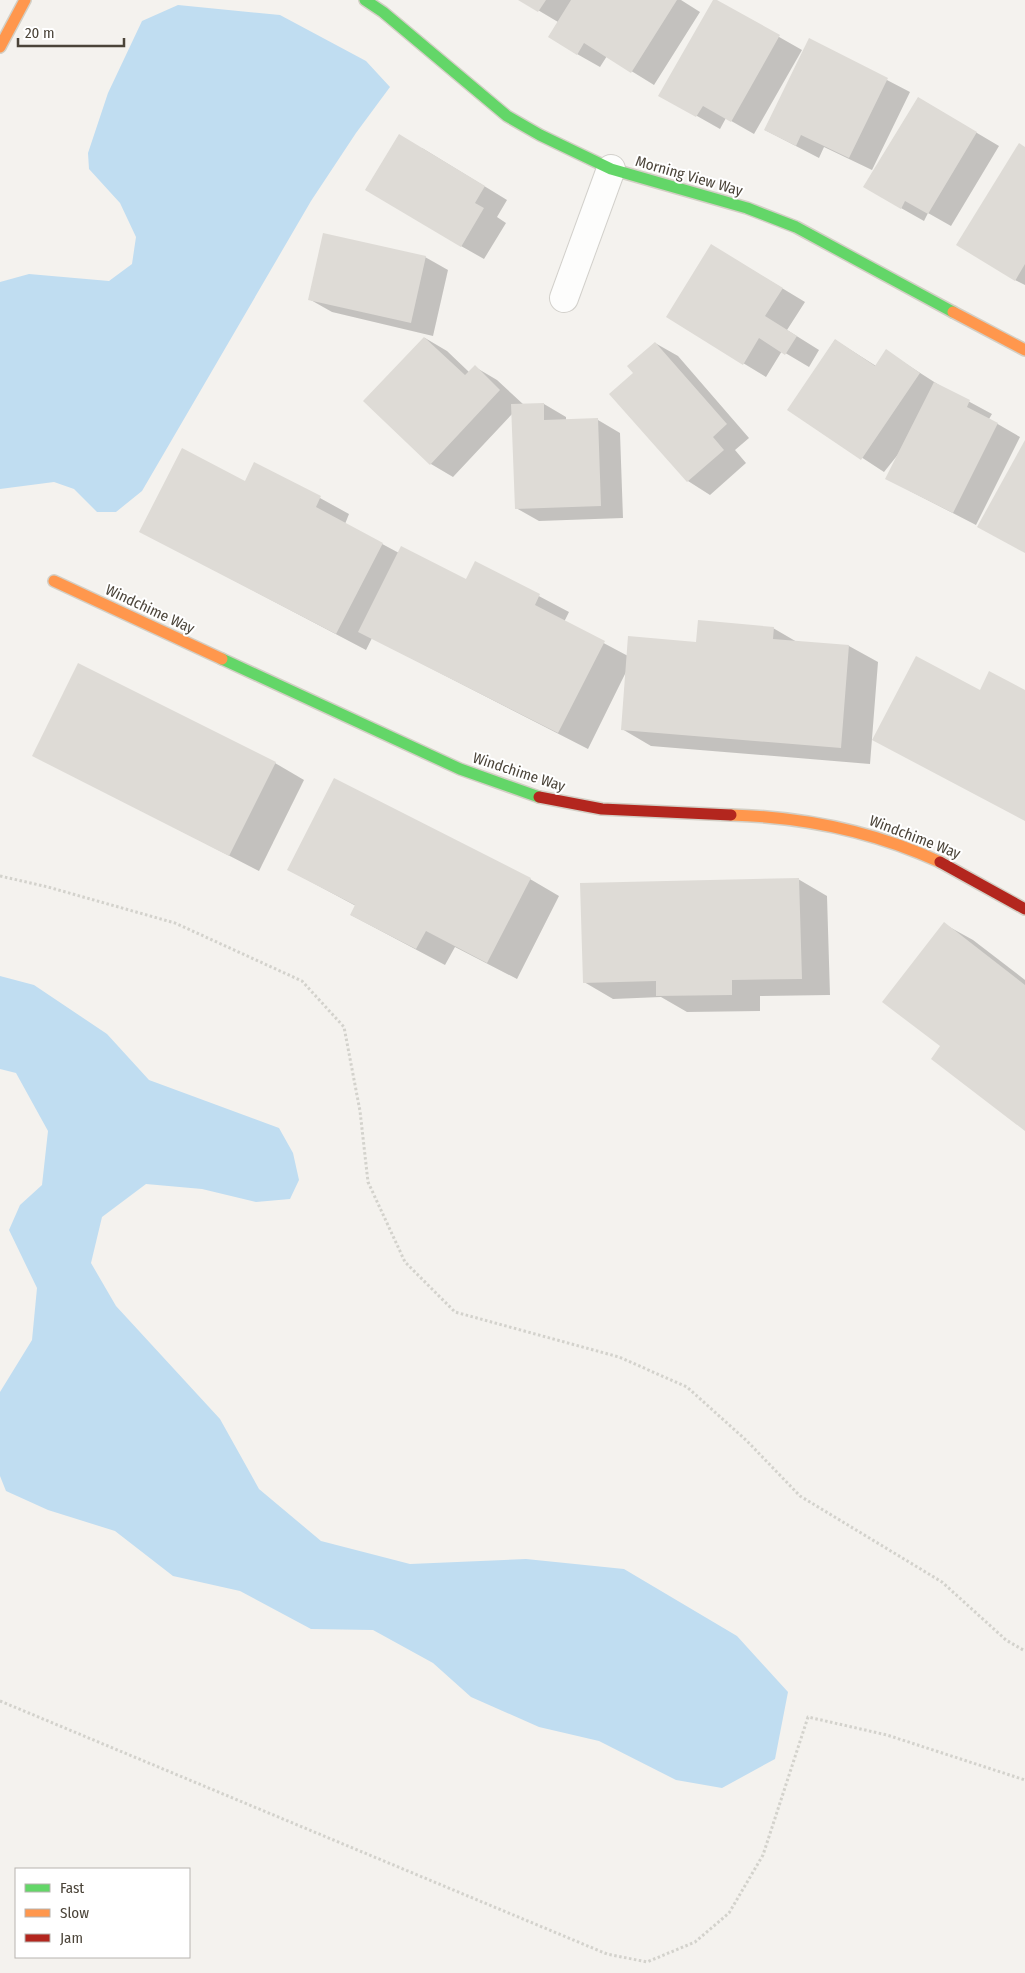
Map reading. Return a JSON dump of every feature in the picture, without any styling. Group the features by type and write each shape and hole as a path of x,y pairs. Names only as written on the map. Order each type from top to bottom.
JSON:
{"street":[{"path":"0,47 25,0"},
{"name":"Morning View Way","path":"365,0 383,12 507,116 548,139 611,168 747,208 796,227 1025,350"},
{"path":"564,298 611,168"},
{"name":"Windchime Way","path":"54,582 439,760 535,796 582,807 620,812 779,818 805,820 849,828 888,840 939,860 1025,908"}],"path":[{"path":"0,876 48,887 175,923 302,981 344,1027 360,1111 368,1182 405,1262 455,1312 619,1358 687,1387 747,1441 800,1496 942,1582 1006,1640 1025,1651"},
{"path":"0,1701 607,1954 647,1962 695,1942 729,1913 763,1855 808,1717 887,1735 1025,1780"}],"water":[{"path":"178,5 280,15 366,61 390,87 356,133 311,201 142,491 116,512 97,512 74,489 54,482 0,489 0,282 29,274 109,281 132,264 136,237 120,203 89,169 88,153 108,93 142,21"},
{"path":"0,976 34,985 107,1034 149,1080 279,1128 293,1153 299,1180 290,1199 256,1202 202,1189 146,1184 102,1217 91,1263 116,1306 220,1419 259,1489 321,1541 410,1564 526,1559 624,1569 737,1636 788,1692 775,1759 722,1788 676,1780 599,1741 539,1727 471,1697 433,1663 373,1630 311,1629 240,1591 173,1576 115,1531 48,1510 6,1491 0,1476 0,1392 32,1340 37,1288 9,1230 20,1205 42,1185 48,1131 16,1073 0,1069"}],"building":[{"path":"518,0 546,0 538,12"},
{"path":"571,0 677,0 631,73 584,43 577,55 548,37"},
{"path":"713,0 717,0 780,35 731,122 703,106 696,117 658,96"},
{"path":"809,38 888,78 849,158 801,135 796,146 764,130"},
{"path":"918,97 977,132 928,214 905,201 901,209 863,187"},
{"path":"399,134 485,186 475,203 484,208 461,247 365,190"},
{"path":"1019,143 1025,147 1025,264 1015,281 956,245"},
{"path":"323,233 426,256 411,323 308,300"},
{"path":"711,244 783,288 765,316 797,336 785,355 759,338 743,365 666,317"},
{"path":"424,337 465,375 475,365 500,390 430,465 363,401"},
{"path":"835,339 875,366 886,349 920,373 861,460 787,410"},
{"path":"655,342 727,424 713,437 724,450 687,482 609,394 633,373 627,366"},
{"path":"934,382 970,400 967,407 998,423 953,513 885,479"},
{"path":"544,403 544,420 598,418 601,506 515,509 511,404"},
{"path":"1025,440 1025,553 977,527"},
{"path":"182,448 245,481 254,462 321,496 316,507 383,543 336,634 139,532"},
{"path":"401,546 466,579 475,561 540,594 535,605 605,641 558,733 358,632"},
{"path":"698,620 774,627 773,639 849,645 841,748 621,730 628,636 696,642"},
{"path":"916,656 980,690 989,671 1025,690 1025,821 872,740"},
{"path":"78,663 276,762 229,856 32,756"},
{"path":"334,778 531,878 487,963 426,931 416,949 350,915 355,905 287,870"},
{"path":"799,878 802,979 732,980 732,995 656,996 656,981 583,983 580,883"},
{"path":"944,922 1025,985 1025,1131 931,1059 940,1046 882,1002"}],"traffic: fast":[{"path":"365,0 383,12 507,116 540,135 611,169 747,208 796,227 953,312"},
{"path":"222,659 460,769 539,797"}],"traffic: slow":[{"path":"0,47 25,0"},
{"path":"953,312 1025,350"},
{"path":"54,581 222,659"},
{"path":"731,815 785,819 838,828 889,842 940,862"}],"traffic: jam":[{"path":"539,797 602,809 731,815"},
{"path":"940,862 1025,909"}]}
